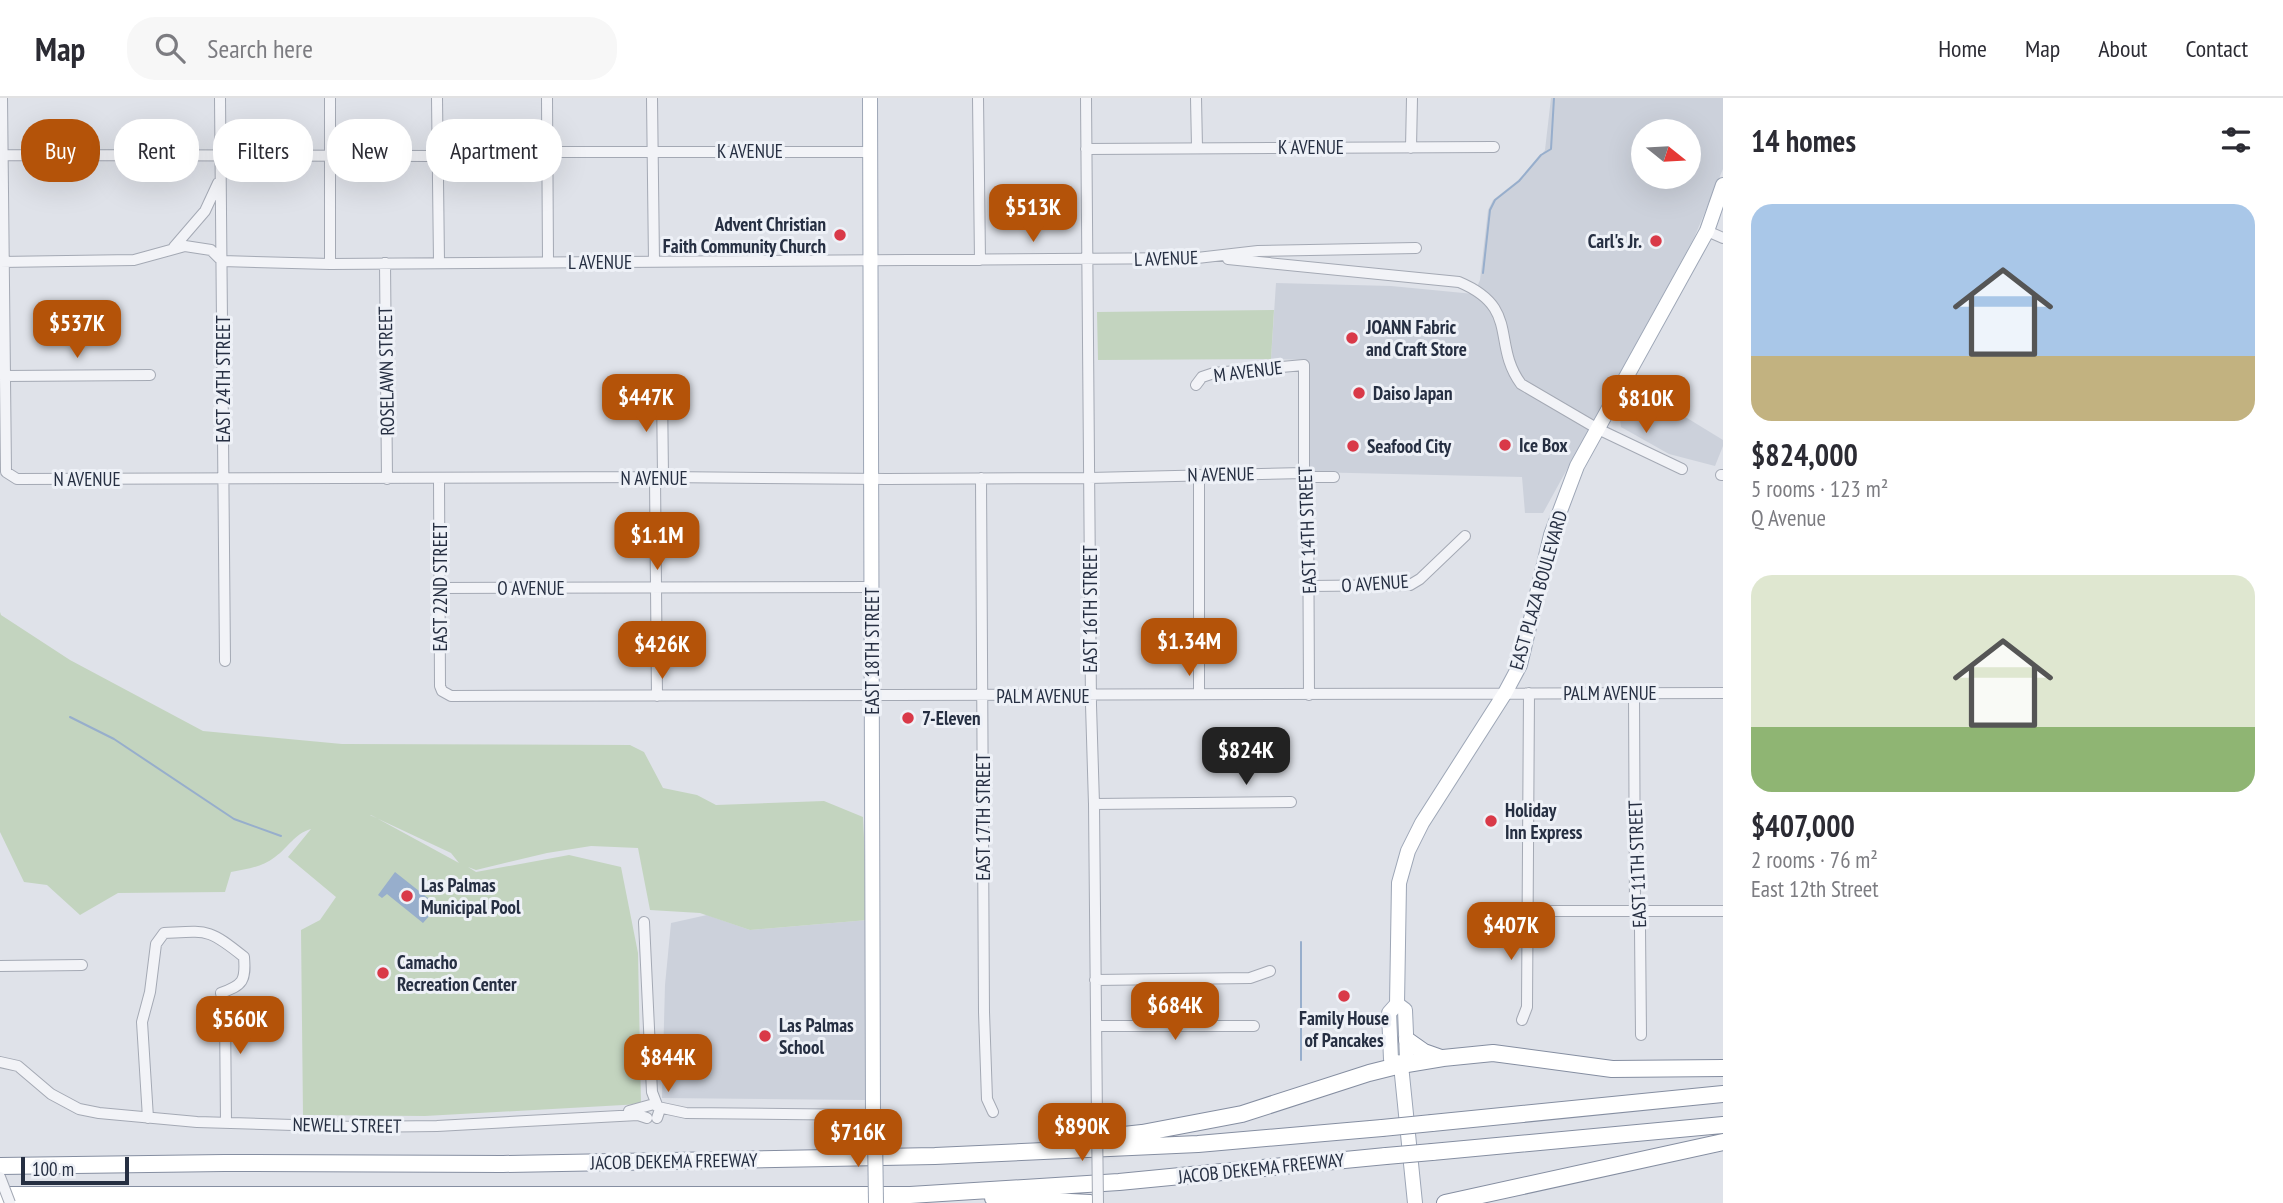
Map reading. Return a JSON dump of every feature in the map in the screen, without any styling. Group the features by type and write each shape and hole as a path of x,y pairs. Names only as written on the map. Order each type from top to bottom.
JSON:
{"highway":[{"path":"1407,1040 1424,1052 1443,1058"},
{"path":"924,1156 1154,1131 1242,1114 1401,1065 1443,1058 1493,1053 1612,1069 1723,1068"},
{"name":"JACOB DEKEMA FREEWAY","path":"0,1166 225,1163 503,1164 924,1156 1198,1144 1723,1094"},
{"name":"JACOB DEKEMA FREEWAY","path":"0,1195 910,1195 1119,1182 1723,1125"},
{"path":"1455,1202 1723,1142"},
{"path":"910,1195 1090,1203"}],"main road":[{"name":"EAST 18TH STREET","path":"870,98 873,1115 876,1203"},
{"name":"EAST PLAZA BOULEVARD","path":"1401,1065 1391,1059 1389,1013 1397,1004 1399,883 1408,851 1520,665 1551,535 1577,466 1707,231 1723,185"},
{"name":"EAST PLAZA BOULEVARD","path":"1397,1004 1405,1010 1407,1057 1401,1065 1415,1203"}],"street":[{"path":"2,98 4,376 150,375"},
{"name":"EAST 24TH STREET","path":"220,98 220,119"},
{"path":"330,98 330,119"},
{"path":"437,98 437,119"},
{"path":"547,98 547,119"},
{"path":"652,98 654,262"},
{"path":"978,98 980,260"},
{"name":"EAST 16TH STREET","path":"1086,98 1098,1203"},
{"path":"1196,98 1197,147"},
{"path":"1411,148 1412,98"},
{"name":"K AVENUE","path":"1086,149 1494,147"},
{"name":"K AVENUE","path":"562,152 869,152"},
{"name":"K AVENUE","path":"1,155 213,156"},
{"path":"170,249 180,242 200,217 218,182"},
{"name":"EAST 24TH STREET","path":"220,182 225,661"},
{"path":"330,182 330,264"},
{"path":"437,182 439,262"},
{"path":"547,182 548,261"},
{"path":"1707,231 1723,238"},
{"name":"L AVENUE","path":"3,262 134,260 170,249 200,247 211,250 222,261 330,264 1087,260 1197,258 1258,251 1416,248"},
{"path":"1197,258 1459,282 1477,289 1497,310 1513,373 1521,384 1598,429 1682,469"},
{"name":"ROSELAWN STREET","path":"385,263 387,479"},
{"name":"M AVENUE","path":"1196,385 1202,377 1214,373 1304,365"},
{"name":"EAST 14TH STREET","path":"1304,365 1310,695"},
{"name":"N AVENUE","path":"4,376 6,471 17,479 871,479 1199,475 1334,477"},
{"path":"655,381 662,389 656,587 657,696"},
{"path":"1199,475 1199,694"},
{"name":"EAST 22ND STREET","path":"439,478 440,686 446,694"},
{"name":"EAST 17TH STREET","path":"981,478 985,1035 987,1099 993,1112"},
{"name":"O AVENUE","path":"1308,586 1410,585 1420,579 1465,536"},
{"name":"O AVENUE","path":"440,588 873,587"},
{"name":"PALM AVENUE","path":"446,694 982,696 1723,692"},
{"path":"1522,1020 1527,1007 1529,693"},
{"name":"EAST 11TH STREET","path":"1634,694 1635,911 1640,929 1641,1035"},
{"path":"1094,804 1291,802"},
{"path":"1528,911 1723,911"},
{"path":"644,922 652,1110"},
{"path":"148,1118 142,1022 150,992 156,944 164,933 208,931 222,938 244,957 245,971 242,982 238,987 221,993 225,1010 226,1123"},
{"path":"0,967 82,965"},
{"path":"1095,980 1250,978 1269,971"},
{"path":"1096,1026 1254,1026"},
{"name":"NEWELL STREET","path":"0,1062 18,1066 51,1094 79,1109 148,1118 226,1123 437,1126 638,1115 652,1110 686,1113 873,1115"},
{"path":"0,1177 10,1203"}],"shaded area":[{"path":"1551,98 1723,98 1723,169 1694,238 1543,513 1525,513 1522,477 1309,472 1307,360 1271,359 1276,283 1391,286 1474,294 1480,280 1488,210 1493,200 1526,174 1545,150"},
{"path":"1636,391 1669,407 1723,440 1715,466 1669,454 1621,427 1620,419"},
{"name":"Las Palmas School","path":"707,915 750,930 868,920 865,1100 662,1098 665,985 671,923"}],"green space":[{"path":"1274,310 1271,359 1098,360 1097,312"},
{"path":"0,612 70,660 203,731 342,744 630,745 644,752 663,788 697,795 716,805 824,801 863,817 868,920 750,930 700,913 650,910 638,848 591,846 547,853 476,870 468,867 476,872 569,855 621,867 638,953 641,1104 425,1116 303,1115 301,930 320,920 336,897 288,857 311,829 300,834 265,863 231,872 225,892 118,893 80,915 47,885 24,882 0,832","holes":["377,818 451,853 459,863"]}],"water":[{"name":"Las Palmas Municipal Pool","path":"395,872 438,906 423,923 387,894 382,898 378,895"}],"waterway":[{"path":"1483,273 1490,210 1495,200 1519,181 1541,155 1551,149 1554,98"},
{"path":"70,717 114,739 234,819 281,836"},
{"path":"1301,942 1301,1060"}],"place":[{"name":"Advent Christian Faith Community Church","path":"840,235"},
{"name":"Carl's Jr.","path":"1656,241"},
{"name":"JOANN Fabric and Craft Store","path":"1352,338"},
{"name":"Daiso Japan","path":"1359,393"},
{"name":"Ice Box","path":"1505,445"},
{"name":"Seafood City","path":"1353,446"},
{"name":"7-Eleven","path":"908,718"},
{"name":"Holiday Inn Express","path":"1491,821"},
{"name":"Las Palmas Municipal Pool","path":"407,896"},
{"name":"Camacho Recreation Center","path":"383,973"},
{"name":"Family House of Pancakes","path":"1344,996"},
{"name":"Las Palmas School","path":"765,1036"}]}
